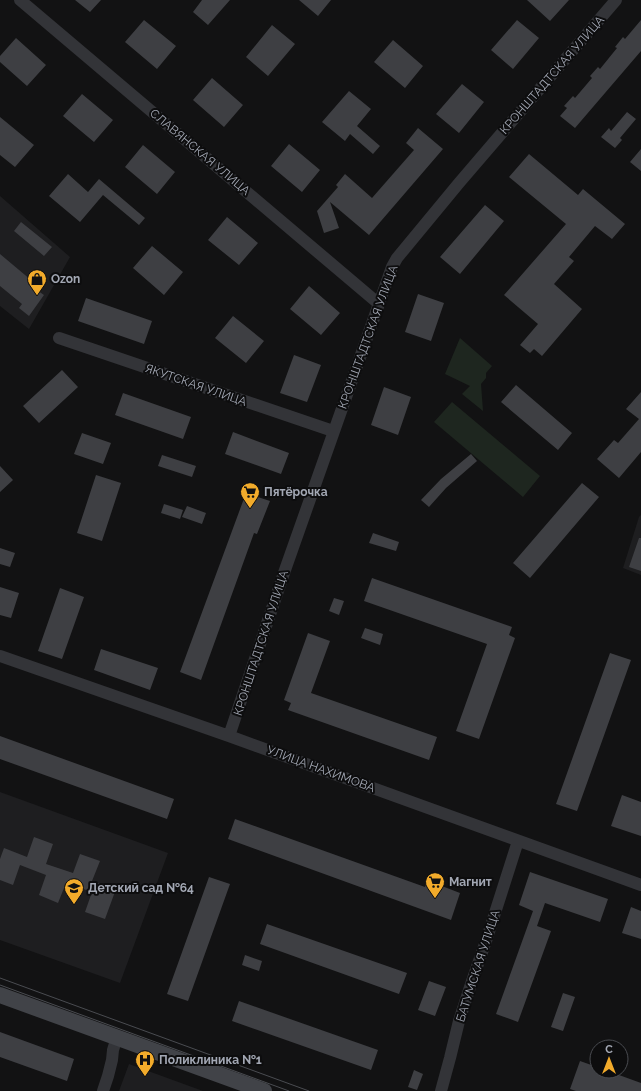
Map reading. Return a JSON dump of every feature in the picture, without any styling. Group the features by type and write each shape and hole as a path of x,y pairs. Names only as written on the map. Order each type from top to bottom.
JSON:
{"main road":[{"path":"0,995 264,1091"}],"street":[{"name":"СЛАВЯНСКАЯ УЛИЦА","path":"20,0 379,304"},
{"name":"КРОНШТАДТСКАЯ УЛИЦА","path":"229,736 333,431 392,267 397,258 459,183 616,0"},
{"name":"ЯКУТСКАЯ УЛИЦА","path":"59,338 333,431"},
{"name":"УЛИЦА НАХИМОВА","path":"0,656 229,736 641,885"},
{"name":"БАТУМСКАЯ УЛИЦА","path":"441,1091 459,1021 518,841"},
{"path":"103,1091 108,1076 112,1050 117,1037"}],"shaded area":[{"path":"0,196 70,257 29,329 0,306"},
{"path":"460,338 492,366 486,373 486,378 481,384 483,411 462,394 470,386 445,374"},
{"path":"452,402 540,476 523,497 434,422"},
{"path":"641,515 641,575 623,568 639,517"},
{"name":"Детский сад №64","path":"0,792 168,853 120,983 0,940"},
{"name":"Поликлиника №1","path":"129,1064 203,1091 119,1091"}],"building":[{"path":"75,0 101,0 90,12"},
{"path":"202,0 230,0 208,25 193,12"},
{"path":"299,0 331,0 318,16"},
{"path":"527,0 569,0 550,21"},
{"path":"144,20 176,46 157,69 125,42"},
{"path":"517,20 539,38 513,69 491,50"},
{"path":"641,20 641,51 575,128 560,116 567,108 564,106 573,96 575,98 592,78 590,76 598,67 600,69 617,48 615,47 623,37 625,39"},
{"path":"272,25 295,44 268,76 246,57"},
{"path":"16,38 46,65 27,86 0,62 0,56"},
{"path":"393,40 423,66 405,88 374,62"},
{"path":"212,78 243,105 224,127 193,100"},
{"path":"462,84 484,102 459,133 436,114"},
{"path":"349,91 371,109 357,126 380,146 373,154 350,134 345,141 322,122"},
{"path":"82,94 113,120 94,142 63,116"},
{"path":"627,112 636,119 620,138 622,140 615,148 601,137 609,128 611,131"},
{"path":"0,117 34,145 15,167 0,155"},
{"path":"418,128 443,149 369,235 330,202 339,228 324,233 317,211 338,187 336,185 345,174 372,198 414,150 406,143"},
{"path":"289,144 320,170 302,192 271,166"},
{"path":"143,145 175,172 157,194 125,167"},
{"path":"641,149 641,171 630,162"},
{"path":"529,154 578,195 583,189 625,224 612,239 595,226 569,257 574,261 554,284 582,309 542,356 534,349 530,353 520,345 538,324 504,295 566,224 509,177"},
{"path":"68,174 88,192 99,179 145,218 139,225 103,195 80,222 49,196"},
{"path":"485,205 504,221 460,274 440,257"},
{"path":"227,217 258,243 239,265 208,240"},
{"path":"21,222 52,247 44,256 14,231"},
{"path":"152,246 183,272 164,295 133,268"},
{"path":"0,254 31,280 28,284 44,295 29,316 19,308 22,304 0,286"},
{"path":"309,286 340,313 321,335 290,309"},
{"path":"418,294 444,303 431,341 405,332"},
{"path":"86,298 152,321 144,344 78,321"},
{"path":"233,316 264,341 246,363 215,338"},
{"path":"294,355 321,365 307,402 280,393"},
{"path":"62,370 78,387 39,423 23,406"},
{"path":"516,385 572,433 558,450 501,402"},
{"path":"384,387 411,397 398,435 371,425"},
{"path":"641,392 641,452 619,478 597,459 614,440 618,443 639,419 626,409"},
{"path":"123,393 191,417 183,439 115,415"},
{"path":"233,432 289,453 281,474 225,454"},
{"path":"82,433 111,443 103,464 74,454"},
{"path":"471,454 477,461 446,488 429,507 421,500 441,479"},
{"path":"162,455 196,466 192,477 158,466"},
{"path":"0,466 13,480 0,492"},
{"path":"96,475 121,483 102,541 77,533"},
{"path":"582,483 599,497 530,578 513,563"},
{"path":"246,493 270,501 257,534 254,533 201,680 180,672"},
{"path":"164,504 183,510 180,519 161,513"},
{"path":"187,506 206,513 202,524 182,517"},
{"path":"373,533 399,542 396,551 369,543"},
{"path":"639,538 641,538 641,571 629,567"},
{"path":"0,548 15,553 10,567 0,564"},
{"path":"372,578 512,627 509,635 515,638 479,739 456,731 487,644 364,601"},
{"path":"0,587 19,593 11,618 0,615"},
{"path":"60,588 84,597 62,659 38,651"},
{"path":"334,598 344,601 339,615 329,611"},
{"path":"365,628 383,634 380,645 361,638"},
{"path":"308,633 330,641 311,693 437,737 429,760 288,710 291,703 284,700"},
{"path":"101,649 158,668 150,690 94,670"},
{"path":"610,653 631,660 577,811 556,804"},
{"path":"0,736 174,799 167,819 0,759"},
{"path":"622,795 641,802 641,836 611,826"},
{"path":"235,819 425,887 426,884 432,886 434,883 460,893 451,920 228,839"},
{"path":"34,837 53,844 46,864 73,873 80,854 100,861 92,881 116,889 105,919 85,912 92,892 66,883 58,903 39,895 46,875 20,865 13,885 0,880 0,859 4,848 27,857"},
{"path":"530,872 608,899 600,922 545,903 537,926 551,931 518,1022 496,1014 533,911 519,905"},
{"path":"209,877 230,884 188,1001 167,994"},
{"path":"631,907 641,911 641,939 622,933"},
{"path":"267,924 407,973 399,994 260,944"},
{"path":"245,955 262,961 259,971 242,965"},
{"path":"429,981 446,987 435,1016 418,1010"},
{"path":"563,993 575,997 563,1031 551,1027"},
{"path":"239,1001 378,1050 371,1070 232,1021"},
{"path":"0,1032 74,1059 67,1081 0,1057"},
{"path":"580,1061 589,1064 589,1079 629,1079 641,1083 641,1091 576,1091 570,1089"},
{"path":"414,1070 423,1074 417,1090 408,1087"}],"tram line":[{"path":"0,978 309,1091"},
{"path":"0,985 289,1091"}],"place":[{"name":"Ozon","path":"37,296"},
{"name":"Пятёрочка","path":"250,509"},
{"name":"Магнит","path":"435,899"},
{"name":"Детский сад №64","path":"74,905"},
{"name":"Поликлиника №1","path":"145,1077"}]}
